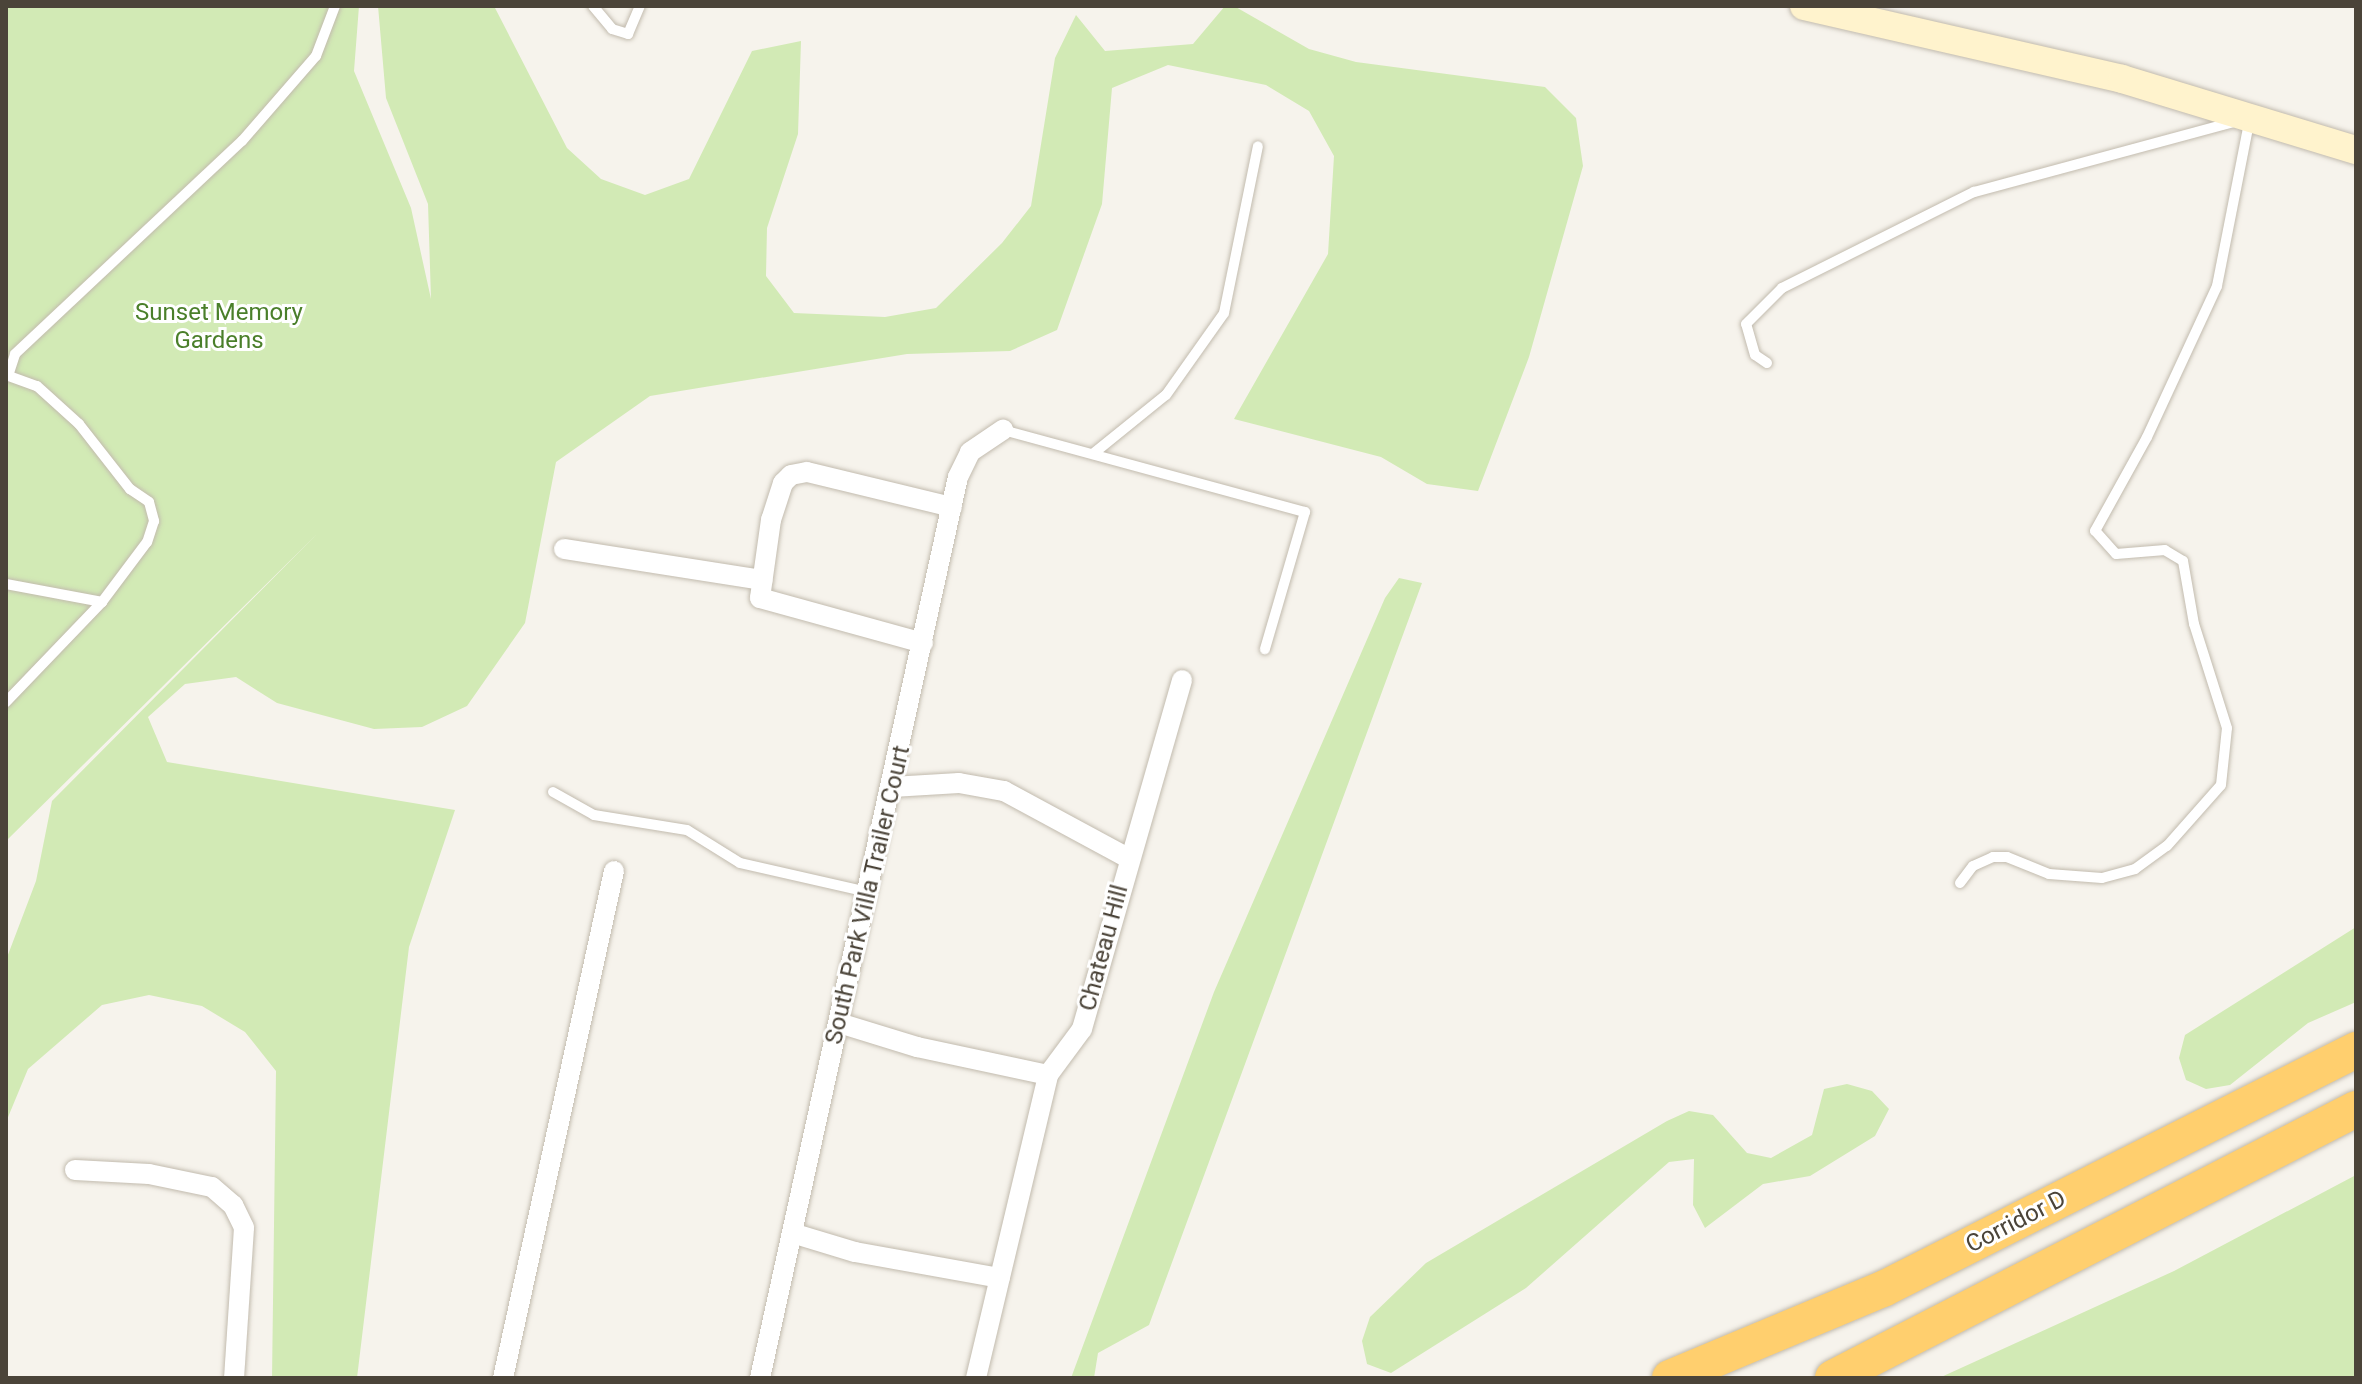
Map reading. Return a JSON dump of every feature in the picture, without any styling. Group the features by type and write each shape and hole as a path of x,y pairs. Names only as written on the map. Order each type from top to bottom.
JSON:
{"highway":[{"name":"Corridor D","path":"1670,1378 1883,1289 2356,1050"},
{"path":"1833,1378 2356,1109"}],"main road":[{"path":"1804,6 2122,79 2356,150"}],"street":[{"name":"South Park Villa Trailer Court","path":"760,1378 952,507 970,452 1003,430"},
{"path":"923,643 760,598 771,520 791,475 807,472 952,507"},
{"path":"564,549 763,580"},
{"name":"Chateau Hill","path":"976,1378 1048,1075 1082,1029 1128,858 1144,821 1182,680"},
{"name":"Chateau Hill","path":"892,787 959,783 1004,791 1048,810 1128,858"},
{"path":"503,1378 614,871"},
{"path":"839,1023 917,1047 1048,1075"},
{"path":"75,1170 149,1174 212,1187 233,1205 244,1228 234,1378"},
{"path":"792,1233 855,1252 1000,1278"}],"lane":[{"path":"6,702 102,602 147,542 154,521 149,502 130,489 79,424 37,386 7,375 15,354 242,141 316,56 335,6"},
{"path":"593,6 612,29 628,34 640,6"},
{"path":"1767,363 1755,355 1746,324 1782,288 1974,192 2250,117 2217,286 2147,437 2095,531 2116,554 2165,550 2183,561 2198,639 2227,728 2221,785 2167,846 2135,869 2102,878 2049,874 2007,857 1993,857 1973,866 1960,883"},
{"path":"1094,453 1166,395 1224,313 1258,146"},
{"path":"1003,430 1305,512 1265,649"},
{"path":"6,584 102,602"},
{"path":"553,792 594,815 687,830 740,863 868,892"}],"green space":[{"name":"Sunset Memory Gardens","path":"6,6 359,6 354,71 411,208 431,299 428,204 386,98 378,6 494,6 567,148 601,179 645,195 689,179 752,51 801,41 798,134 767,228 766,276 794,313 885,317 936,308 1002,243 1031,206 1055,58 1076,15 1105,51 1193,44 1225,6 1234,6 1309,49 1356,62 1545,87 1576,118 1583,166 1529,357 1478,491 1427,484 1381,457 1234,419 1328,254 1334,156 1309,111 1266,85 1168,65 1112,88 1102,204 1057,330 1010,351 907,354 650,396 556,462 525,623 467,706 422,727 374,729 277,703 236,677 185,684 148,717 167,762 455,810 409,947 357,1378 272,1378 276,1071 245,1032 202,1006 149,995 102,1005 28,1069 6,1122 6,960 36,881 52,801 317,534 6,841"},
{"path":"1399,578 1422,583 1149,1325 1098,1353 1094,1378 1071,1378 1214,992 1385,598"},
{"path":"2356,927 2356,1002 2308,1023 2230,1085 2206,1089 2186,1080 2179,1058 2185,1035"},
{"path":"1847,1084 1872,1091 1889,1109 1875,1136 1810,1176 1763,1184 1705,1228 1693,1205 1694,1159 1669,1162 1526,1288 1391,1373 1367,1364 1362,1341 1370,1317 1426,1263 1667,1121 1689,1111 1713,1115 1747,1153 1771,1158 1812,1135 1824,1089"},
{"path":"2356,1175 2356,1378 1939,1378 2174,1271"}]}
